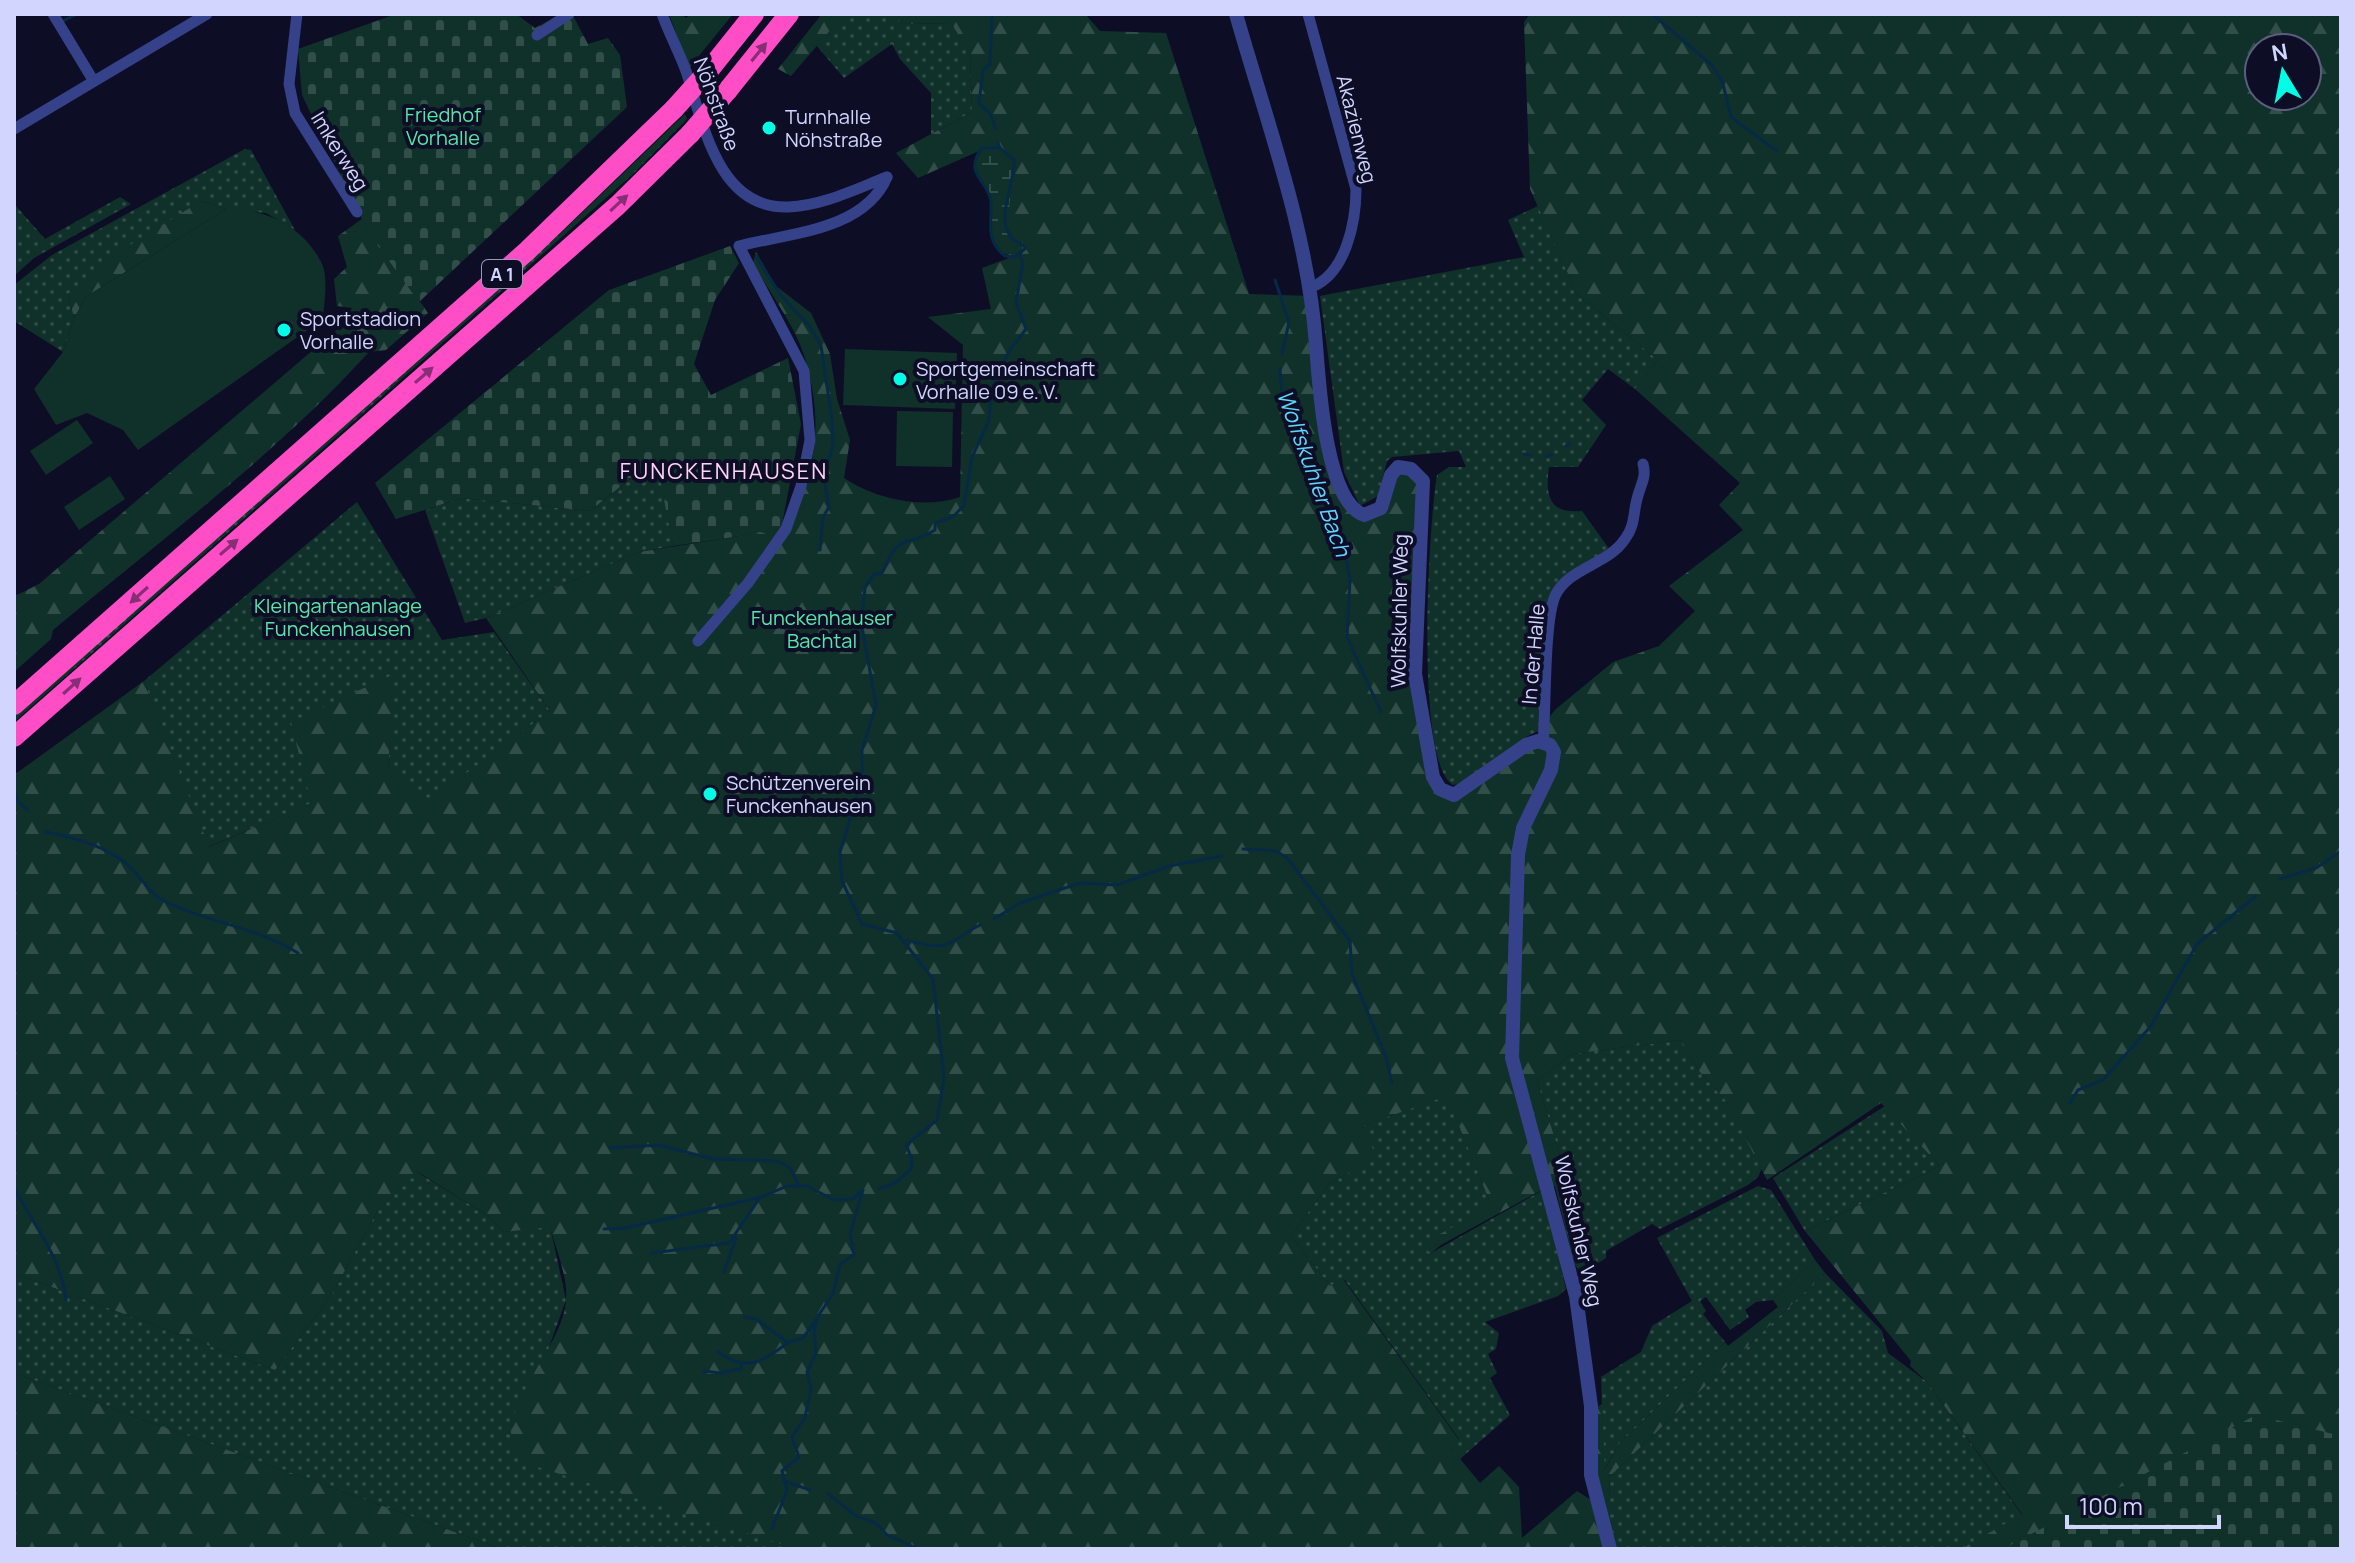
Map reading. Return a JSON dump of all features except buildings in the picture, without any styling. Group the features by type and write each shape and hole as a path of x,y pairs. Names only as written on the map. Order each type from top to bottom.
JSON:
{"highway":[{"name":"A 1","path":"14,705 527,251 674,109 754,14"},
{"name":"A 1","path":"14,737 618,205 690,134 789,14"}],"street":[{"path":"53,14 93,80"},
{"path":"14,129 207,14"},
{"name":"Imkerweg","path":"297,14 289,84 295,113 357,212"},
{"path":"537,35 569,14"},
{"name":"Nöhstraße","path":"662,14 684,67 709,146 732,182 746,196 774,207 790,207 837,197 887,177 881,192 831,226 739,246 804,371 810,440 801,486 786,529 748,583 698,641"},
{"name":"Wolfskuhler Weg","path":"1236,14 1312,287 1324,427 1335,469 1350,505 1364,515 1378,511 1391,475 1398,467 1411,469 1423,481 1415,674 1433,777 1440,789 1454,795 1526,745 1543,742 1550,745 1555,760 1523,828 1518,855 1512,1058 1576,1296 1591,1406 1591,1475 1610,1549"},
{"name":"Akazienweg","path":"1308,14 1356,189 1356,218 1343,250 1330,273 1312,287"},
{"name":"In der Halle","path":"1543,742 1553,602 1569,579 1612,553 1625,540 1635,519 1637,498 1645,478 1643,464"}],"green space":[{"name":"Friedhof Vorhalle","path":"396,14 516,14 535,28 561,14 572,14 588,44 608,38 620,55 627,107 419,302 368,232 302,95 298,49"},
{"path":"669,14 681,14 686,18 691,14 733,14 689,68"},
{"path":"822,14 844,14 791,76 778,69"},
{"path":"844,14 896,14 901,24 951,23 970,52 972,112 931,134 931,93 900,59 892,44 844,78 816,45"},
{"name":"Funckenhauser Bachtal","path":"896,14 1085,14 1100,31 1166,33 1249,294 1312,296 1318,383 1346,498 1369,515 1391,475 1416,472 1424,739 1446,794 1538,741 1545,722 1556,709 1613,662 1659,646 1695,611 1669,586 1743,530 1719,505 1740,483 1635,389 1658,360 1577,294 1530,189 1524,22 1530,14 2341,14 2341,1549 1961,1549 2022,1514 1927,1382 1910,1366 1911,1361 1805,1231 1940,1166 1881,1103 1767,1180 1727,1102 1699,1071 1681,1040 1572,1054 1537,1081 1564,1168 1567,1169 1586,1248 1598,1263 1578,1269 1574,1263 1555,1186 1538,1192 1428,1252 1426,1242 1491,1205 1447,1096 1362,1126 1377,1157 1329,1184 1291,1236 1330,1286 1343,1279 1459,1440 1451,1448 1480,1483 1499,1466 1519,1487 1522,1538 1577,1491 1596,1503 1610,1549 797,1549 522,1462 511,1433 513,1419 518,1403 556,1333 566,1300 563,1273 550,1227 503,1232 490,1217 418,1172 378,1210 332,1294 275,1370 14,1273 14,775 144,681 209,847 311,803 291,722 394,674 388,769 430,800 550,711 486,618 639,552 790,528 812,464 814,401 800,343 753,263 756,252 776,286 811,313 830,354 837,399 850,440 844,478 870,492 900,500 931,502 960,497 963,345 928,317 991,309 982,268 1023,253 1007,229 1007,203 1015,167 988,147 918,178 896,153 972,112 970,53 951,23 901,24"},
{"path":"685,114 687,119 633,174 14,722 14,717 562,232"},
{"path":"982,148 1000,148 1014,160 1007,229 1011,237 1026,248 1014,257 998,251 991,237 991,201 975,164"},
{"path":"245,149 251,150 295,230 266,213 226,209 201,201 68,294 74,318 63,352 14,321 14,285 52,255"},
{"path":"120,197 131,204 34,258 14,276 16,206 45,239"},
{"path":"201,201 226,209 87,296 74,318 68,294 128,246"},
{"path":"1538,206 1577,294 1658,360 1635,389 1608,369 1582,400 1606,425 1578,467 1549,467 1548,487 1552,501 1562,509 1582,511 1610,550 1556,590 1539,731 1517,743 1476,776 1453,785 1441,767 1433,733 1427,639 1428,587 1437,475 1449,467 1466,467 1459,451 1392,457 1387,461 1378,496 1360,506 1344,472 1320,296 1524,257 1508,220"},
{"path":"226,209 268,216 304,238 321,262 325,275 323,319 138,450 123,430 87,413 56,425 34,389 63,352 74,318 87,296"},
{"path":"362,219 428,313 386,350 369,352 256,462 53,630 51,639 14,672 14,593 17,595 39,584 340,327 352,308 337,306 334,279 347,267 338,236"},
{"path":"730,246 739,263 715,300 694,364 711,395 788,358 801,424 781,530 673,546 656,458 590,511 462,498 396,519 375,483 609,290"},
{"name":"Sportgemeinschaft Vorhalle 09 e. V.","path":"845,349 957,353 955,409 843,405"},
{"path":"897,411 953,412 952,467 896,466"},
{"path":"77,420 93,443 46,475 30,451"},
{"path":"657,458 673,546 639,552 486,618 465,623 425,510 462,498 590,511"},
{"path":"110,476 125,499 79,530 64,507"},
{"name":"Kleingartenanlage Funckenhausen","path":"357,502 442,640 494,632 550,711 430,801 388,769 393,675 312,803 208,847 144,681"},
{"path":"1681,1040 1699,1071 1727,1102 1762,1168 1758,1177 1748,1185 1660,1229 1652,1224 1606,1251 1606,1258 1598,1263 1586,1248 1567,1169 1564,1168 1537,1081 1572,1054"},
{"path":"1447,1095 1491,1205 1431,1253 1543,1190 1566,1289 1558,1296 1485,1322 1499,1333 1496,1349 1488,1354 1497,1373 1490,1378 1510,1415 1460,1459 1451,1448 1459,1439 1344,1279 1330,1286 1291,1236 1329,1184 1376,1157 1362,1126"},
{"path":"1885,1106 1940,1166 1805,1231 1773,1178"},
{"path":"417,1172 490,1217 503,1232 550,1226 566,1300 549,1347 747,1531 797,1549 502,1549 14,1373 14,1273 275,1370 332,1294 378,1210"},
{"path":"1758,1186 1771,1190 1815,1260 1773,1300 1756,1302 1745,1310 1749,1317 1730,1330 1706,1297 1700,1301 1706,1311 1703,1314 1725,1342 1619,1444 1604,1470 1601,1377 1641,1352 1652,1326 1692,1301 1657,1238"},
{"path":"1815,1260 1825,1273 1609,1477 1610,1499 1602,1503 1598,1480 1597,1407 1602,1404 1605,1469 1619,1444 1725,1342 1728,1346 1778,1307 1773,1300"},
{"path":"1825,1273 1882,1331 1888,1353 1927,1382 2022,1515 1961,1549 1614,1549 1602,1503 1610,1499 1609,1477"},
{"path":"14,1373 502,1549 14,1549"},
{"path":"2256,1415 2341,1436 2341,1549 2003,1549"}],"waterway":[{"path":"63,21 77,14"},
{"path":"992,14 990,64 983,70 979,103 990,114 996,129"},
{"path":"1652,14 1712,65 1723,84 1731,117 1777,151"},
{"path":"998,143 1000,148 982,148 975,165 990,195 992,238 1005,256 1014,257 1026,248 1013,239 1007,229 1005,210 1014,160 1000,148"},
{"path":"879,1189 895,1183 911,1169 912,1159 906,1145 937,1120 944,1078 933,979 897,933 862,924 842,881 840,852 862,780 862,750 876,705 861,621 865,588 873,575 882,573 899,545 935,530 935,523 953,517 964,505 972,457 988,423 993,387 1009,351 1026,329 1016,303 1023,262 1019,255"},
{"path":"757,258 780,294 810,327 821,346 833,445 824,478 829,507 823,517 820,550"},
{"name":"Wolfskuhler Bach","path":"1275,280 1289,322 1282,354"},
{"name":"Wolfskuhler Bach","path":"1280,369 1282,397 1335,516 1344,547 1350,579 1347,637 1381,712"},
{"path":"1566,446 1570,443"},
{"path":"1524,454 1531,455"},
{"path":"1546,456 1552,455"},
{"path":"14,791 19,803 28,810"},
{"path":"45,832 108,851 126,863 166,902 266,937 298,953"},
{"path":"1243,849 1276,851 1287,858 1350,941 1352,974 1386,1057 1392,1083"},
{"path":"2280,879 2316,868 2341,851"},
{"path":"994,919 1020,903 1080,883 1117,885 1169,866 1222,856"},
{"path":"2070,1103 2078,1090 2103,1080 2151,1026 2197,944 2256,896"},
{"path":"907,940 941,946 980,925"},
{"path":"610,1148 659,1145 713,1159 778,1161 790,1168 799,1186"},
{"path":"604,1229 625,1228 762,1197 787,1186 807,1186 834,1200 853,1199 860,1192"},
{"path":"14,1188 53,1255 66,1300"},
{"path":"772,1529 787,1490 782,1471 799,1457 792,1437 805,1417 811,1389 807,1372 816,1353 814,1330 818,1316 833,1294 840,1264 854,1255 850,1234 863,1190"},
{"path":"652,1253 729,1243 759,1199"},
{"path":"724,1272 736,1238"},
{"path":"744,1317 756,1319 787,1342"},
{"path":"718,1352 738,1362 762,1360 787,1343 803,1338 816,1320"},
{"path":"704,1371 720,1373 741,1369 742,1364"},
{"path":"784,1481 810,1490"},
{"path":"827,1493 856,1516 876,1523 887,1535 918,1549"},
{"path":"1441,1549 1449,1548"}],"place":[{"name":"Turnhalle Nöhstraße","path":"769,128"},
{"name":"Sportstadion Vorhalle","path":"284,330"},
{"name":"Sportgemeinschaft Vorhalle 09 e. V.","path":"900,379"},
{"name":"Schützenverein Funckenhausen","path":"710,794"}],"district":[{"name":"FUNCKENHAUSEN","path":"724,471"}]}
